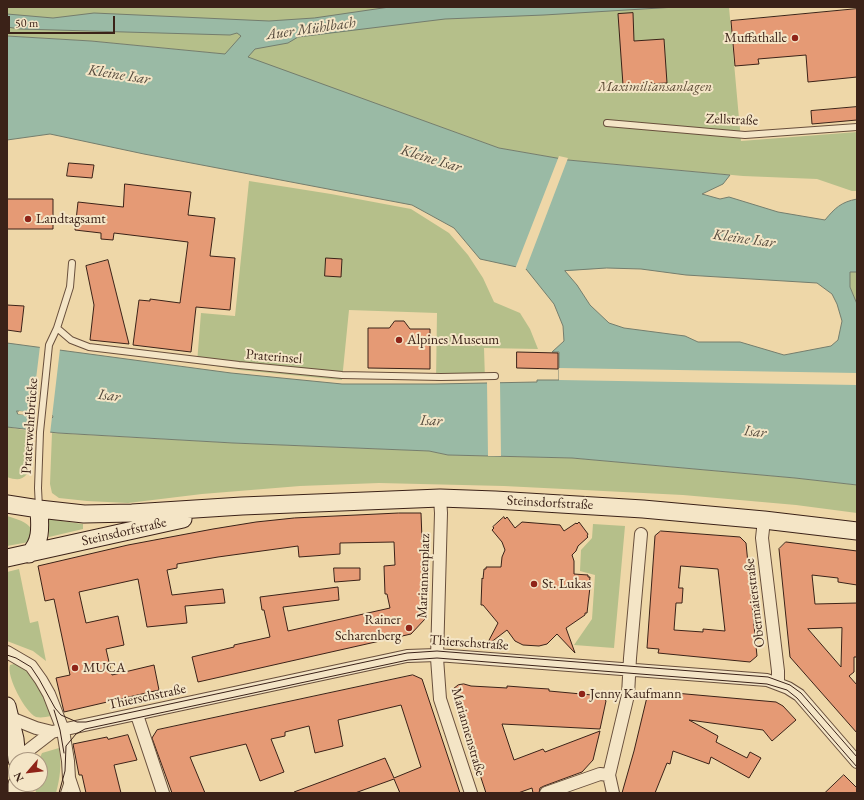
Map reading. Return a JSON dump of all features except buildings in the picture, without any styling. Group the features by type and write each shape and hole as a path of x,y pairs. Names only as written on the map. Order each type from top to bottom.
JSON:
{"main road":[{"name":"Steinsdorfstraße","path":"7,504 84,514 132,514 242,506 440,498 644,508 857,531"},
{"name":"Steinsdorfstraße","path":"7,558 242,506"},
{"path":"29,554 37,545 39,538 39,509"},
{"path":"9,712 15,738 16,752"}],"street":[{"name":"Mariannenplatz","path":"437,655 440,498"},
{"name":"Obermaierstraße","path":"764,520 762,538 778,671 778,683"},
{"path":"612,793 609,775 628,694 641,534"},
{"path":"7,652 31,666 41,680 55,708 58,731 68,761 69,778 74,793"},
{"name":"Thierschstraße","path":"9,712 36,728 58,731 407,656 437,655 767,680 778,683 799,695 857,762"},
{"name":"Mariannenstraße","path":"437,655 440,700 471,793"},
{"path":"137,715 163,793"},
{"name":"Thierschstraße","path":"28,752 58,731"},
{"path":"546,793 600,774 609,775"}],"lane":[{"name":"Zellstraße","path":"607,123 745,135 857,127"},
{"path":"57,328 70,287 72,263"},
{"name":"Praterwehrbrücke","path":"39,509 38,488 40,432 50,345 57,328"},
{"name":"Praterinsel","path":"57,328 71,340 89,347 239,366 342,375 441,377 495,376"},
{"path":"64,793 69,778"}],"green space":[{"name":"Maximiliansanlagen","path":"7,7 729,7 741,141 857,132 857,191 852,191 817,179 743,176 568,160 499,148 352,95 214,53 91,41 7,36"},
{"path":"249,181 411,209 449,233 468,255 483,278 494,302 520,313 530,329 538,349 484,348 485,380 436,381 437,313 349,310 342,380 240,370 197,363 201,313 235,316"},
{"path":"850,272 857,272 857,304 850,287"},
{"path":"7,427 29,431 27,474 20,479 7,477"},
{"path":"52,433 233,443 429,451 448,455 572,458 795,478 857,485 857,513 796,505 683,495 504,486 379,483 300,486 202,494 128,503 87,501 59,498 52,493 50,484"},
{"path":"7,516 21,521 30,527 32,530 29,542 7,546"},
{"path":"48,519 83,524 83,529 49,537"},
{"path":"593,524 625,526 614,648 574,645 592,619 595,575 580,571 581,550 592,538"},
{"path":"19,569 30,623 38,621 46,661 33,651 7,641 7,572"},
{"path":"14,664 28,671 38,685 51,716 36,717 22,701 17,693 11,677 10,665"},
{"path":"59,748 60,771 56,793 36,793 48,792 48,752 45,752"}],"water":[{"path":"390,7 676,7 445,19 298,37 288,43 255,49 248,57 499,148 568,160 730,175 723,184 702,194 720,199 729,197 778,212 825,220 839,206 857,199 857,272 850,272 850,287 857,304 857,485 572,458 448,455 429,451 233,443 58,433 7,427 7,343 231,373 342,384 435,384 537,382 537,380 559,380 559,352 552,352 564,341 563,326 554,304 526,269 480,259 454,228 412,205 144,154 50,134 7,140 7,36 91,41 225,54 241,36 237,33 230,35 20,29 7,27 7,14 53,18 94,13 269,21 314,18","holes":["607,268 641,269 686,275 817,283 832,294 837,304 842,321 838,340 831,346 784,355 740,342 698,342 685,336 624,328 609,323 590,305 577,285 565,271","17,411 52,415 53,417 18,414"]}],"pier":[{"path":"559,156 568,158 525,271 515,269"},
{"path":"40,346 60,349 50,434 30,431 32,416 18,414 19,411 32,412"},
{"path":"559,368 857,373 857,385 559,380"},
{"path":"487,382 500,382 501,456 488,456"}],"tram line":[{"path":"7,655 16,658 31,667 55,708 61,715 77,722 86,722 407,653 437,651 768,677 790,685 801,693 857,757"},
{"path":"59,793 65,771 66,746 76,734 85,729 408,660 437,658 767,684 787,690 797,698 857,767"},
{"path":"54,710 60,730 64,753"}],"place":[{"name":"Muffathalle","path":"795,38"},
{"name":"Landtagsamt","path":"28,219"},
{"name":"Alpines Museum","path":"399,340"},
{"name":"St. Lukas","path":"534,584"},
{"name":"Rainer Scharenberg","path":"409,628"},
{"name":"MUCA","path":"75,668"},
{"name":"Jenny Kaufmann","path":"582,694"}],"water label":[{"name":"Auer Mühlbach","path":"311,29"},
{"name":"Kleine Isar","path":"119,75"},
{"name":"Kleine Isar","path":"431,159"},
{"name":"Kleine Isar","path":"744,239"},
{"name":"Isar","path":"109,396"},
{"name":"Isar","path":"431,421"},
{"name":"Isar","path":"755,432"}]}
